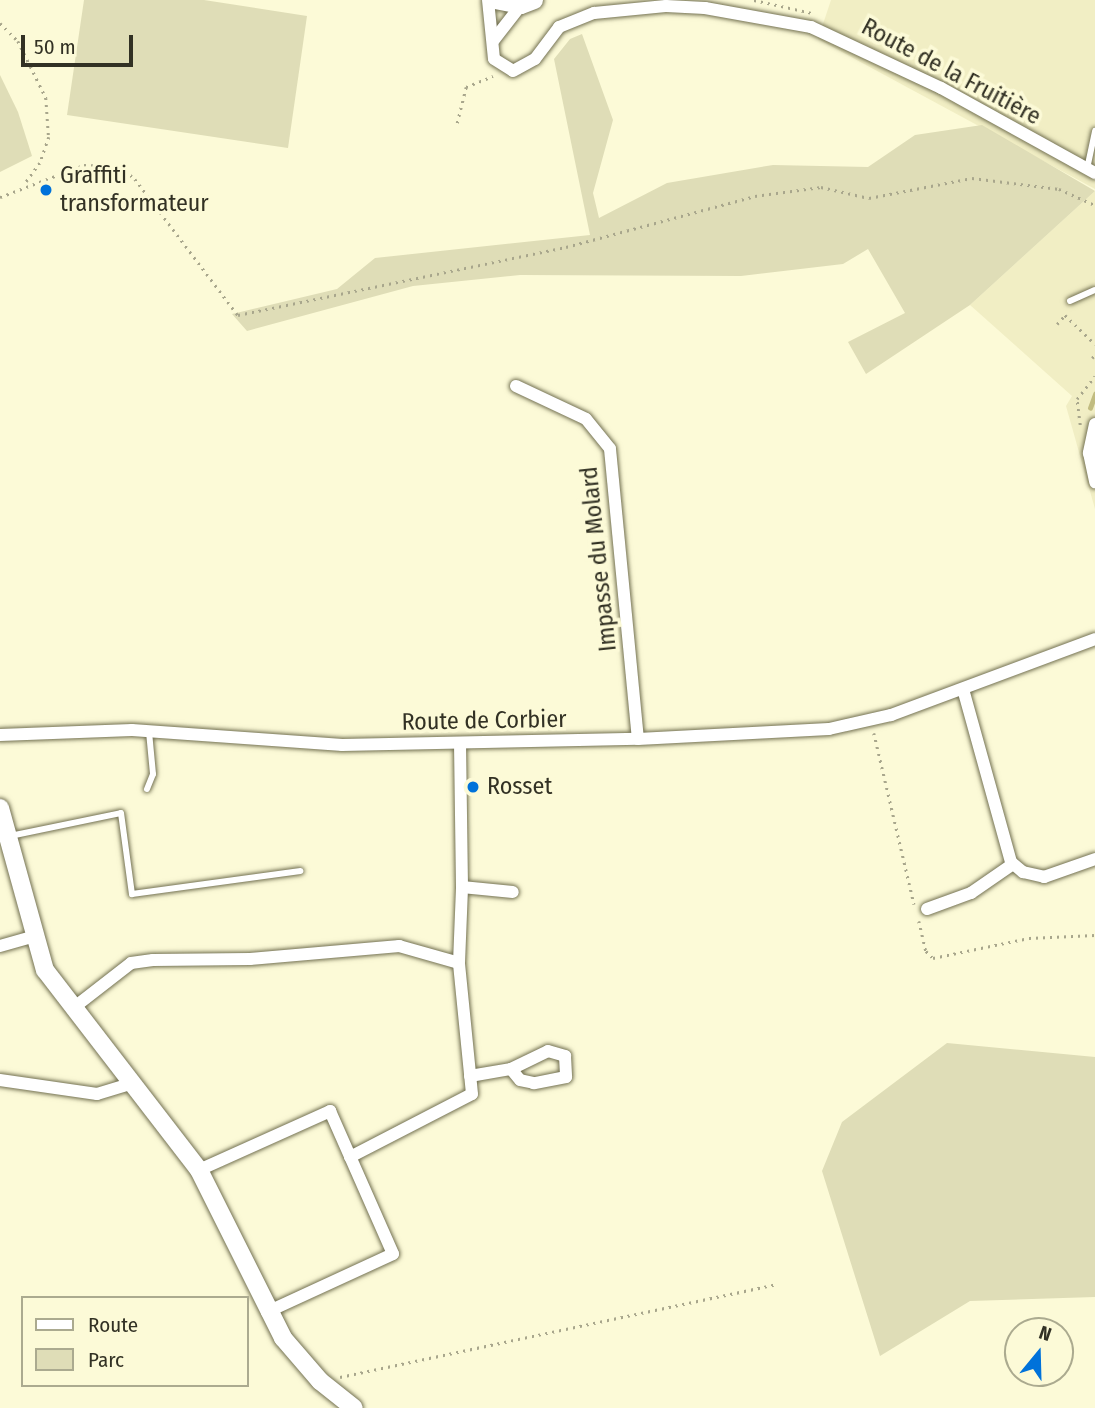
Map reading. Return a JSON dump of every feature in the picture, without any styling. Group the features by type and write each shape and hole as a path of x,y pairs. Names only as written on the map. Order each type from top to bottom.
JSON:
{"street":[{"path":"488,0 494,59 504,67"},
{"path":"495,0 528,3"},
{"path":"493,41 528,3"},
{"name":"Route de la Fruitière","path":"504,67 513,71 528,65 551,34 571,19 666,6 718,10 832,33 1091,171"},
{"name":"Impasse du Molard","path":"516,386 586,419 610,449 638,739"},
{"path":"1093,428 1089,453 1095,482"},
{"name":"Route de Corbier","path":"0,735 149,732 342,745 638,739 829,729 871,720 963,689 1095,639"},
{"path":"963,689 1002,841 1013,864 1044,877 1095,859"},
{"path":"350,1157 472,1094 459,964 462,887 460,743"},
{"path":"0,808 32,937 45,971 199,1170 267,1312 320,1381 354,1408"},
{"path":"927,909 971,893 1013,864"},
{"path":"462,887 513,892"},
{"path":"0,946 32,937"},
{"path":"72,1009 101,982 131,963 399,946 459,964"},
{"path":"470,1076 511,1069"},
{"path":"0,1080 97,1094 132,1083"},
{"path":"199,1170 330,1111 393,1254 267,1312"}],"lane":[{"path":"1091,171 1095,131"},
{"path":"1070,301 1095,290"},
{"path":"147,789 153,774 149,732"},
{"path":"8,837 121,813 132,894 300,871"}],"path":[{"path":"0,23 18,41 46,98 49,137 40,163 24,185"},
{"path":"457,123 466,87 504,67"},
{"path":"0,197 24,185 85,165 120,166 135,178 239,315 566,247 705,208 821,187 869,198 972,178 1059,190 1095,205"},
{"path":"1057,324 1065,315 1095,344"},
{"path":"1093,428 1079,424 1076,405 1080,391 1095,376"},
{"path":"871,720 926,951 933,958 1029,938 1095,935"},
{"path":"320,1381 777,1284"}],"shaded area":[{"path":"831,0 1095,0 1095,189 818,39"},
{"path":"1095,191 1095,509 1066,406 1072,396 970,305"}],"green space":[{"path":"84,0 204,0 307,16 288,148 67,115"},
{"path":"582,34 613,120 593,193 599,218 667,183 773,165 868,167 915,135 982,125 1095,191 970,305 866,374 848,342 905,313 868,249 843,264 741,276 520,275 413,286 247,331 232,314 337,289 375,258 590,235 554,59 570,39"},
{"path":"0,75 18,112 32,156 0,172"},
{"path":"947,1043 1095,1057 1095,1297 970,1301 880,1356 822,1171 842,1122"}],"waterway":[{"path":"1090,408 1095,394"}],"place":[{"name":"Graffiti transformateur","path":"46,190"},
{"name":"Rosset","path":"473,787"}]}
